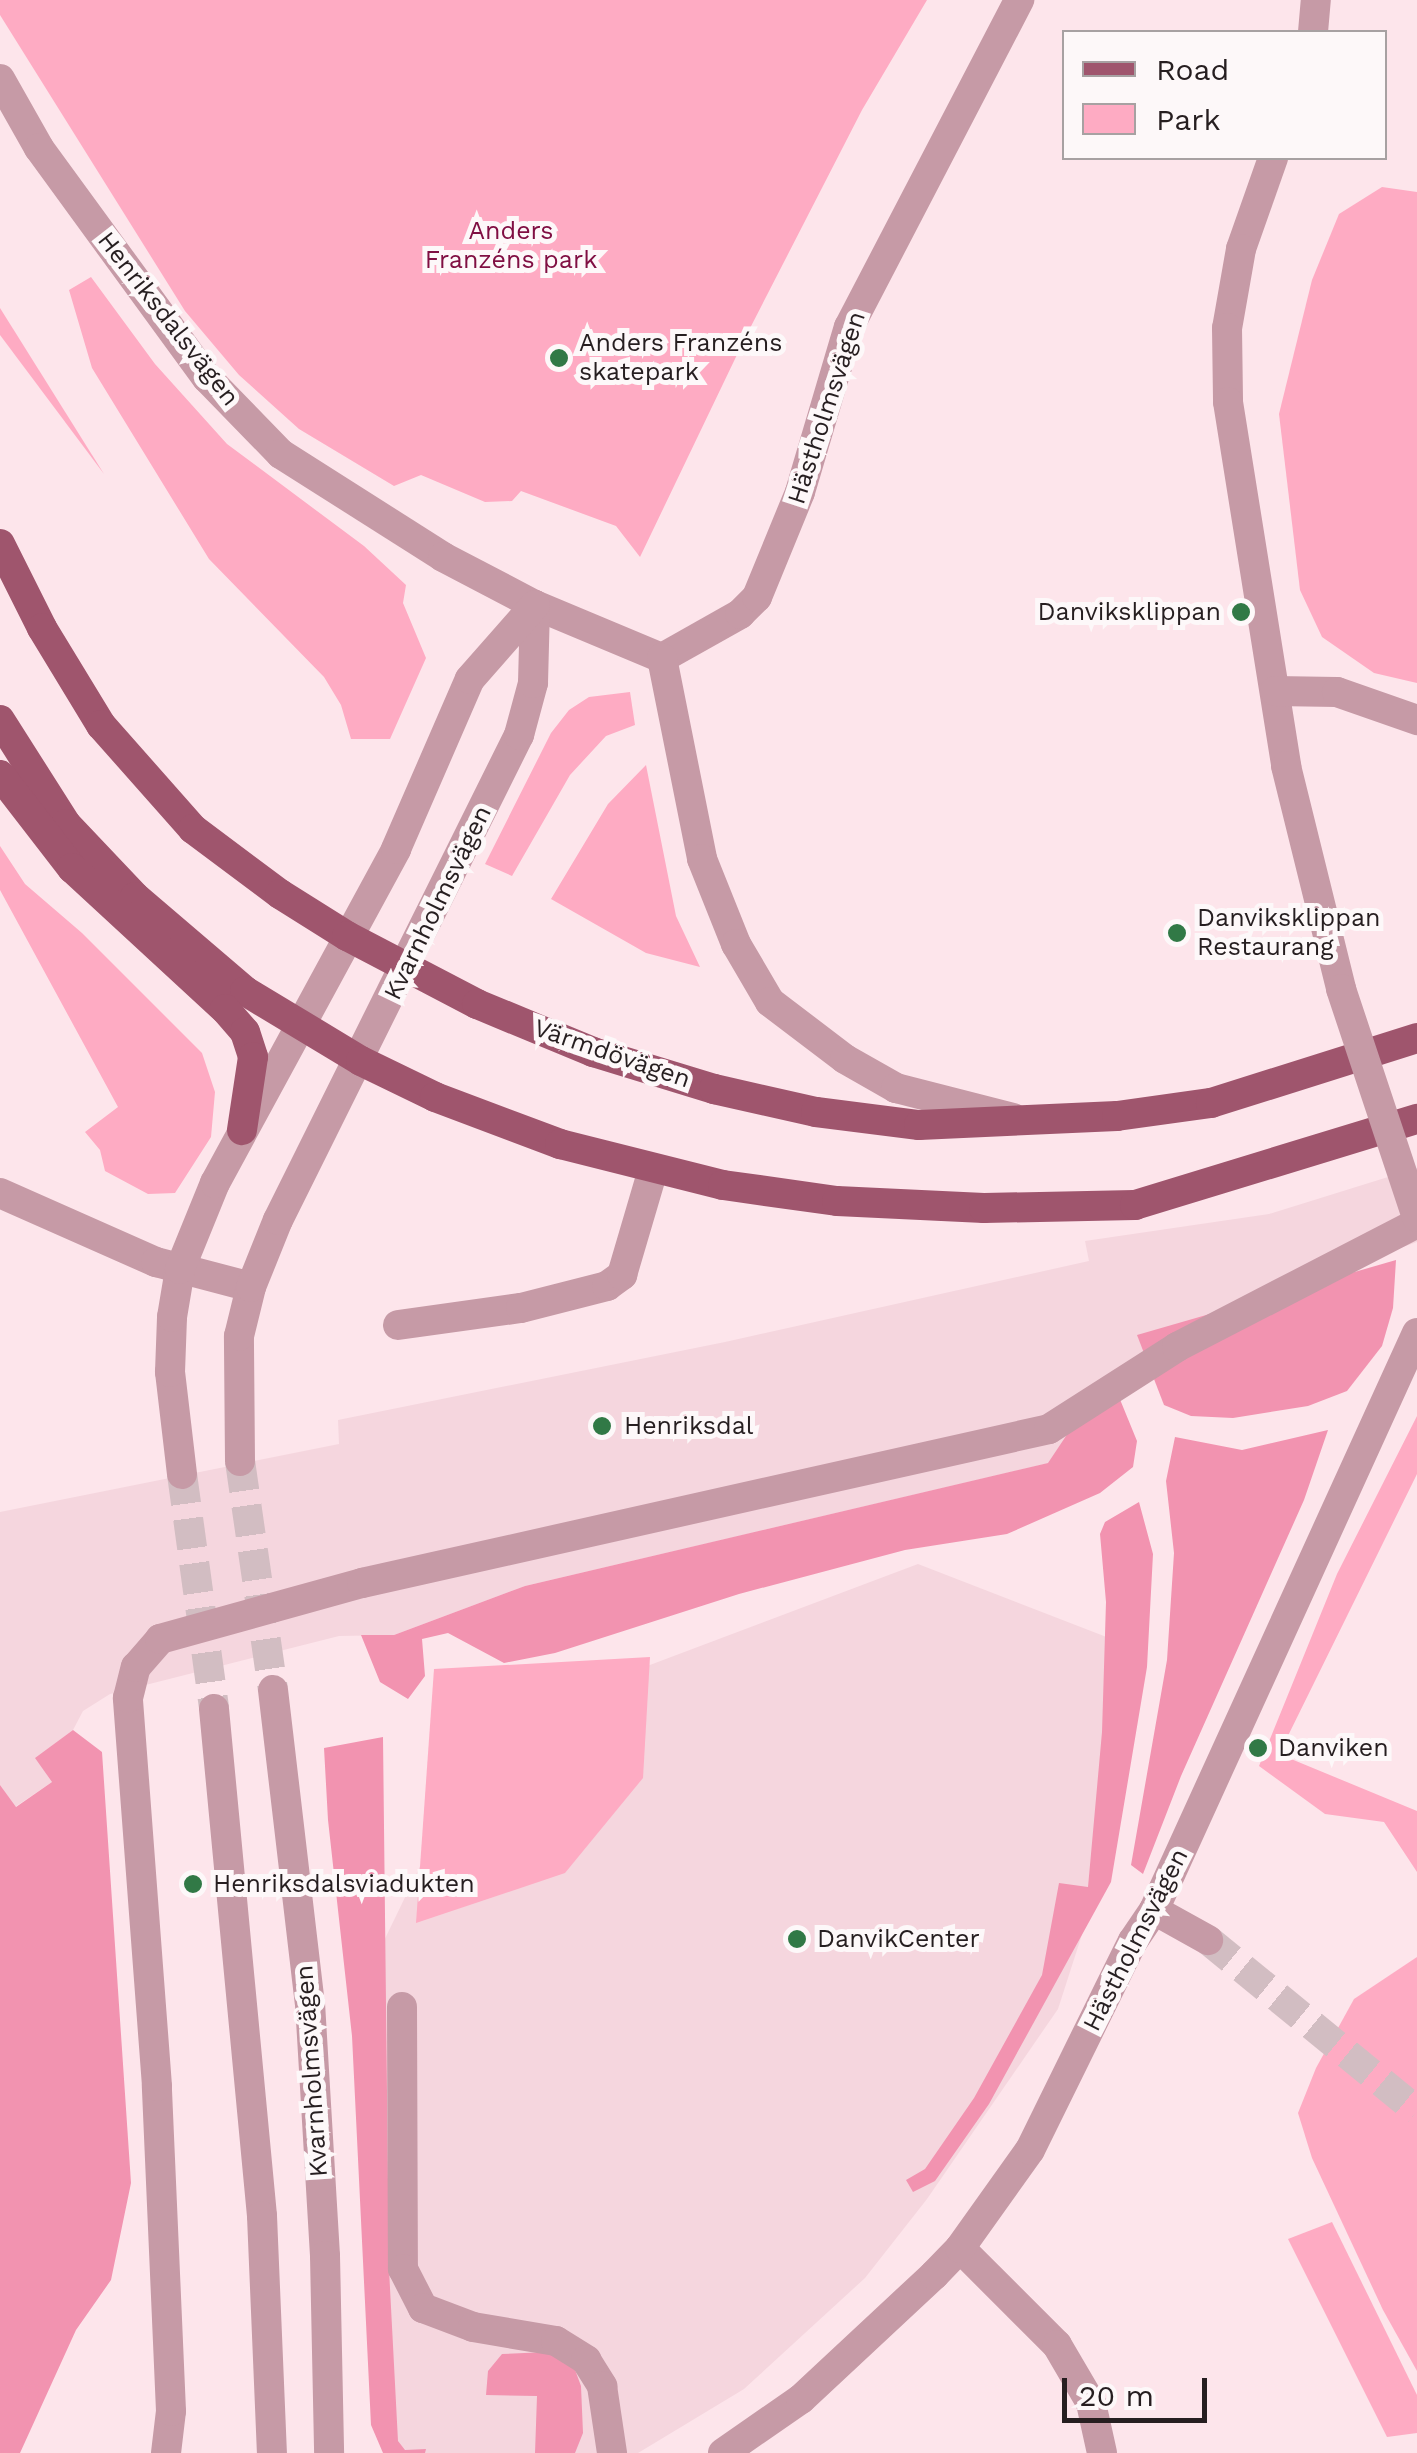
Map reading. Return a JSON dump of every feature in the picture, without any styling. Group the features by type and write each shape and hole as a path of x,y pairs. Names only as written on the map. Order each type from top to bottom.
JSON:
{"main road":[{"name":"Värmdövägen","path":"0,544 42,628 101,726 193,829 280,894 406,969 593,1052 714,1090 816,1112 918,1125 1026,1122 1211,1102 1417,1038"},
{"path":"0,720 66,824 136,897 214,968 361,1061 434,1097 560,1144 724,1186 837,1201 984,1208 1135,1204 1417,1119"},
{"path":"0,776 72,868 225,1008 245,1032 253,1058 242,1130"}],"street":[{"name":"Hästholmsvägen","path":"662,658 740,614 757,597 800,492 848,327 1019,0"},
{"path":"1313,30 1316,0"},
{"name":"Henriksdalsvägen","path":"0,79 39,148 162,318 207,378 281,454 443,557 535,605"},
{"path":"166,2453 170,2411 157,2086 128,1698 136,1668 160,1639 362,1583 1049,1430 1177,1347 1417,1220 1342,989 1294,803 1230,422 1227,328 1241,249 1271,160"},
{"path":"182,1474 170,1372 180,1269 242,1130 396,849 470,679 535,605 662,658 702,859 736,944 770,1002 845,1060 896,1088 1026,1122"},
{"name":"Kvarnholmsvägen","path":"240,1461 239,1336 251,1286 278,1220 361,1061 519,735 533,683 535,605"},
{"path":"1276,691 1337,692 1417,720"},
{"path":"398,1325 520,1308 607,1286 622,1274 653,1170"},
{"path":"0,1193 79,1232 180,1269 251,1286"},
{"name":"Hästholmsvägen","path":"738,2449 801,2399 960,2248 1030,2150 1133,1940 1154,1910 1417,1333"},
{"name":"Kvarnholmsvägen","path":"273,1690 310,2004 325,2256 329,2453"},
{"path":"214,1708 262,2216 272,2453"},
{"path":"1154,1910 1208,1940"},
{"path":"402,2007 403,2269 423,2308 473,2327 556,2341 586,2360 602,2386 612,2453"},
{"path":"960,2248 1057,2345 1092,2403 1102,2453"}],"shaded area":[{"path":"1417,1168 1417,1242 1364,1261 1098,1388 1049,1463 525,1586 394,1635 339,1636 110,1694 83,1711 73,1730 36,1758 52,1782 15,1807 0,1785 0,1512 339,1444 338,1420 725,1342 1089,1261 1085,1241 1269,1214"},
{"path":"1396,1260 1393,1308 1382,1346 1347,1391 1308,1406 1233,1418 1191,1416 1164,1405 1137,1335"},
{"path":"1098,1388 1119,1397 1137,1441 1133,1467 1100,1493 1007,1534 905,1550 739,1594 555,1653 504,1663 448,1633 422,1639 425,1676 408,1699 380,1682 361,1635 394,1635 525,1586 1048,1463"},
{"path":"1328,1430 1304,1500 1181,1776 1143,1874 1131,1865 1167,1660 1174,1553 1166,1481 1175,1437 1242,1450"},
{"path":"1139,1502 1153,1554 1147,1667 1111,1882 989,2104 935,2181 913,2192 906,2180 925,2169 974,2098 1042,1975 1059,1883 1088,1887 1102,1732 1106,1602 1100,1534 1105,1522"},
{"path":"918,1564 1122,1643 1096,1891 1058,2009 927,2199 865,2278 744,2389 638,2453 393,2453 380,1949 488,1726"},
{"path":"73,1730 102,1752 131,2183 111,2280 76,2330 20,2453 0,2453 0,1785 16,1807 52,1782 35,1758"},
{"path":"383,1737 389,2269 398,2441 405,2450 426,2449 425,2453 383,2453 371,2425 352,2036 328,1820 324,1748"},
{"path":"547,2352 574,2367 581,2386 583,2433 575,2453 535,2453 537,2396 486,2395 488,2371 502,2354"}],"green space":[{"name":"Anders Franzéns park","path":"0,0 927,0 862,110 746,336 640,557 616,526 521,491 512,501 485,502 421,475 394,486 299,429 239,375 185,311 0,15"},
{"path":"1382,187 1417,192 1417,683 1374,673 1322,637 1300,590 1279,414 1312,280 1339,214"},
{"path":"91,277 155,364 227,444 364,546 406,585 403,603 426,658 390,739 351,739 341,705 324,677 209,559 92,368 69,290"},
{"path":"0,308 104,474 0,335"},
{"path":"630,692 635,725 606,736 570,775 512,876 485,864 551,733 569,710 589,697"},
{"path":"646,765 676,916 700,967 646,953 551,899 608,804"},
{"path":"0,846 25,884 82,933 202,1053 215,1092 211,1137 175,1193 148,1194 105,1171 100,1150 85,1132 118,1107 0,890"},
{"path":"1417,1416 1417,1474 1279,1754 1417,1811 1417,1872 1384,1822 1325,1814 1259,1766 1337,1574"},
{"path":"650,1657 643,1778 565,1873 416,1923 434,1669"},
{"path":"1417,1957 1417,2371 1383,2310 1312,2158 1298,2113 1316,2068 1354,1999"},
{"path":"1332,2222 1417,2395 1417,2433 1387,2437 1288,2239"}],"tunnel":[{"path":"240,1461 273,1690"},
{"path":"182,1474 214,1709"},
{"path":"1208,1940 1417,2111"}],"place":[{"name":"Anders Franzéns skatepark","path":"559,358"},
{"name":"Danviksklippan","path":"1241,612"},
{"name":"Danviksklippan Restaurang","path":"1177,933"},
{"name":"Henriksdal","path":"602,1426"},
{"name":"Danviken","path":"1258,1748"},
{"name":"Henriksdalsviadukten","path":"193,1884"},
{"name":"DanvikCenter","path":"797,1939"}]}
